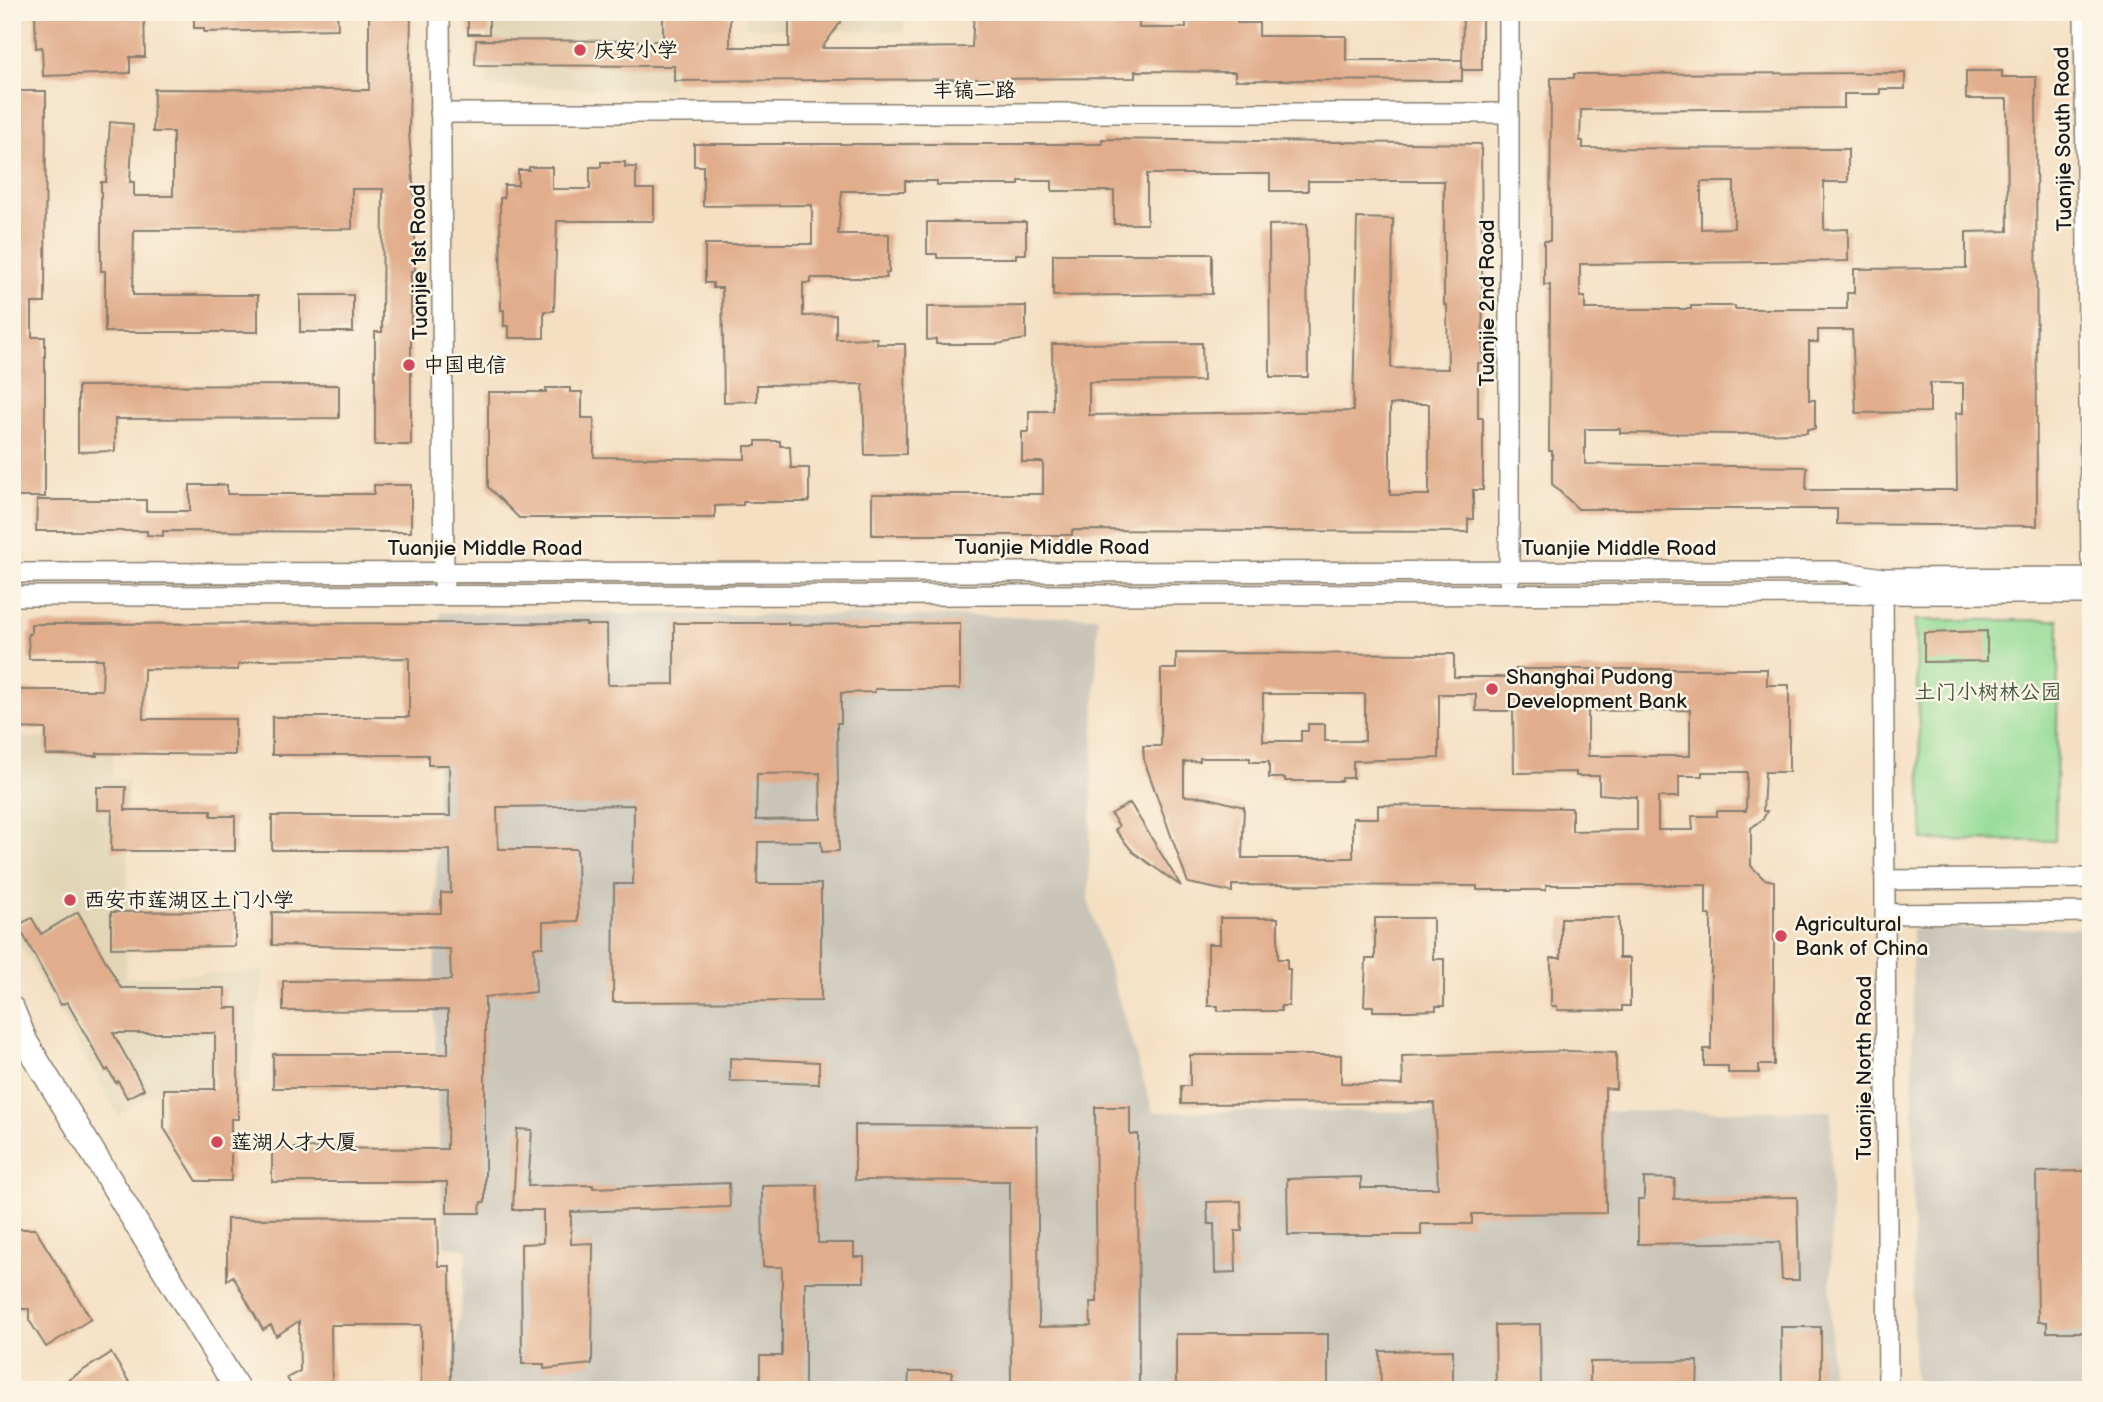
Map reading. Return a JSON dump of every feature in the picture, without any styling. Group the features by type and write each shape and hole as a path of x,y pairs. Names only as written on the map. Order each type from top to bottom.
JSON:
{"main road":[{"path":"12,1009 19,1039 238,1390"}],"street":[{"name":"Tuanjie 1st Road","path":"440,12 444,595"},
{"name":"Tuanjie 2nd Road","path":"1509,12 1510,593"},
{"name":"Tuanjie South Road","path":"2084,12 2091,560"},
{"name":"丰镐二路","path":"440,113 1509,113"},
{"name":"Tuanjie Middle Road","path":"12,573 444,570 1839,571 1883,586 2091,594"},
{"name":"Tuanjie Middle Road","path":"12,596 1510,593 1883,586 2091,577"},
{"name":"Tuanjie North Road","path":"1883,586 1887,880 1888,1390"},
{"path":"1887,880 2091,878"},
{"path":"1886,914 2091,912"}],"shaded area":[{"name":"庆安小学","path":"487,12 674,12 672,89 487,87"},
{"path":"745,12 904,12 904,32 745,27"},
{"path":"440,613 1098,617 1088,899 1153,1112 1831,1111 1831,1390 451,1390 467,1249 444,1246 434,1018"},
{"name":"西安市莲湖区土门小学","path":"114,737 112,779 129,778 126,978 264,971 249,1084 164,1085 118,1115 15,935 12,865 12,738"},
{"path":"2091,928 2091,1390 1914,1390 1912,929"}],"green space":[{"name":"土门小树林公园","path":"1915,620 2059,620 2055,841 1923,840"}],"building":[{"path":"144,12 145,57 130,57 130,73 43,76 42,47 36,48 35,14"},
{"path":"194,12 337,12 338,29 204,32 204,28 194,28"},
{"path":"369,12 411,12 409,133 415,206 415,271 411,271 411,445 375,445 375,332 382,332 383,189 352,189 352,229 134,230 133,295 258,295 258,332 105,332 105,271 101,271 101,182 106,182 110,122 133,124 130,182 134,182 134,196 173,196 173,132 153,132 154,89 369,90"},
{"path":"468,12 489,12 489,34 468,34"},
{"path":"663,12 726,12 726,16 730,16 730,47 789,47 789,18 810,18 809,12 848,12 822,48 892,48 972,47 974,12 1139,12 1139,28 1186,28 1186,12 1237,12 1237,23 1259,23 1259,36 1346,36 1346,60 1462,60 1462,81 1235,80 1235,72 1135,71 1135,78 674,81 674,66 475,65 476,40 663,41"},
{"path":"1463,12 1482,12 1482,70 1462,70"},
{"path":"1966,71 2002,71 2002,77 2036,77 2037,526 1837,524 1837,509 1578,509 1552,484 1552,451 1549,451 1550,285 1544,285 1544,241 1550,241 1551,78 1574,78 1574,74 1905,73 1905,89 1880,89 1880,94 1844,94 1844,108 1581,110 1580,141 1583,141 1583,148 1848,149 1848,182 1824,182 1824,230 1848,229 1848,261 1580,264 1580,297 1585,297 1585,309 1691,309 1691,306 1735,306 1735,309 1847,309 1847,293 1854,293 1854,269 1966,268 1966,232 2008,231 2007,99 1966,99","holes":["1701,182 1734,182 1734,228 1701,229","1818,330 1852,330 1856,413 1930,412 1930,383 1963,383 1963,413 1956,413 1957,490 1806,490 1807,467 1585,464 1585,429 1620,429 1620,433 1736,434 1807,433 1807,429 1815,429 1815,400 1809,400 1809,342 1818,342"]},
{"path":"14,91 46,91 45,303 32,303 32,337 45,337 45,497 13,497"},
{"path":"1102,139 1481,144 1483,363 1478,363 1478,418 1483,418 1483,490 1473,490 1473,519 1468,519 1468,532 1072,530 1072,535 872,535 872,494 1043,494 1043,462 1022,462 1022,432 1029,432 1029,411 1053,411 1052,344 1202,343 1203,381 1089,382 1089,415 1353,411 1357,218 1393,219 1391,368 1448,369 1447,305 1444,305 1444,181 1308,181 1308,191 1270,191 1270,174 1147,174 1147,224 1114,224 1114,191 1052,191 1052,181 1019,181 1019,185 937,185 937,181 905,181 905,191 842,191 838,234 889,234 889,273 886,273 887,278 811,278 811,283 803,283 803,316 836,315 836,339 877,338 877,344 905,344 906,454 865,455 863,384 757,385 757,401 724,402 722,288 713,288 713,283 705,283 705,244 812,244 812,205 703,206 703,166 694,166 694,144 1102,144","holes":["1429,404 1429,495 1390,495 1390,405"]},
{"path":"601,162 625,162 625,167 636,167 636,189 654,189 654,221 557,221 554,311 544,311 544,338 509,338 509,326 504,326 504,310 501,310 500,198 504,198 504,185 518,185 518,170 552,167 552,189 590,189 590,167 601,167"},
{"path":"927,222 1026,222 1026,254 1016,254 1016,258 937,258 937,254 927,254"},
{"path":"1307,224 1308,377 1270,377 1269,225"},
{"path":"1053,254 1212,254 1212,294 1053,296"},
{"path":"300,295 353,295 353,332 300,332"},
{"path":"1026,306 1026,339 997,344 936,344 936,339 927,340 927,307"},
{"path":"339,385 339,418 115,419 115,451 78,452 78,386"},
{"path":"546,388 570,388 570,392 582,392 582,418 594,418 594,457 745,459 745,446 756,446 756,441 780,441 780,446 790,446 791,468 809,468 809,502 743,502 743,505 715,506 715,518 519,518 488,487 488,392 546,392"},
{"path":"190,485 227,485 227,494 374,494 374,485 411,485 411,532 163,531 163,536 147,535 147,531 36,531 37,500 146,500 146,511 190,511"},
{"path":"674,623 960,623 960,689 875,689 875,692 841,693 841,723 837,723 839,851 822,852 821,841 758,842 757,884 821,884 821,1001 613,1002 614,884 633,884 634,805 497,807 498,849 577,849 578,921 543,922 543,947 534,947 536,992 485,997 485,1202 481,1202 480,1213 447,1213 447,1182 272,1182 272,1148 447,1149 448,1088 273,1088 273,1054 448,1054 448,1010 283,1011 283,981 451,980 450,949 272,945 272,912 441,913 441,893 451,893 450,850 272,850 272,816 450,816 449,765 428,765 428,755 272,755 272,717 409,717 409,658 260,660 238,665 238,670 144,669 143,719 235,719 235,755 46,755 46,729 12,728 12,690 102,690 103,659 29,659 28,634 31,634 31,624 607,625 608,685 674,684","holes":["820,773 821,819 756,820 757,774"]},
{"path":"1987,631 1987,661 1924,662 1924,633"},
{"path":"1176,653 1454,654 1454,677 1516,677 1516,669 1767,669 1767,685 1789,685 1789,772 1765,772 1763,811 1767,811 1763,819 1751,828 1751,866 1764,879 1774,881 1774,1065 1759,1065 1759,1073 1728,1073 1728,1066 1704,1066 1704,1049 1711,1049 1711,915 1706,915 1706,885 1546,885 1546,890 1477,890 1477,886 1232,885 1232,892 1188,883 1144,760 1143,746 1161,746 1161,669 1176,669","holes":["1263,694 1365,694 1365,741 1325,741 1325,724 1308,724 1308,731 1301,731 1301,741 1263,741","1439,694 1476,694 1476,711 1513,711 1514,773 1576,772 1576,776 1599,776 1599,794 1637,797 1637,830 1572,831 1572,808 1378,805 1378,818 1353,818 1353,858 1242,858 1244,807 1205,797 1184,796 1184,762 1200,761 1200,758 1250,758 1250,762 1269,762 1269,778 1285,778 1285,781 1342,781 1342,778 1353,778 1353,761 1439,758","1690,710 1690,756 1588,756 1588,711","1702,772 1747,772 1746,811 1717,811 1717,816 1692,816 1693,830 1658,830 1658,797 1679,797 1679,776 1702,776"]},
{"path":"97,787 126,787 125,810 211,810 211,816 235,816 235,851 111,851 112,810 97,810"},
{"path":"1130,803 1181,886 1133,852 1115,830 1119,826 1111,814"},
{"path":"235,911 235,946 111,948 111,912"},
{"path":"78,912 121,988 225,988 225,1008 238,1008 238,1119 231,1119 231,1181 197,1181 164,1128 164,1089 215,1089 215,1033 113,1033 144,1089 127,1098 118,1081 116,1083 108,1069 106,1071 67,1002 61,1005 18,925 32,918 41,934"},
{"path":"1220,918 1278,918 1278,959 1287,959 1287,969 1290,969 1289,1006 1281,1006 1281,1011 1218,1011 1218,1006 1208,1006 1208,944 1220,944"},
{"path":"1375,918 1433,918 1433,959 1444,959 1444,1006 1436,1006 1436,1010 1373,1011 1373,1006 1364,1006 1366,959 1375,959"},
{"path":"1561,918 1619,918 1619,958 1630,958 1630,1006 1622,1006 1622,1011 1557,1010 1557,1006 1551,1006 1551,958 1561,958"},
{"path":"1569,1051 1616,1053 1616,1089 1605,1088 1606,1213 1472,1214 1472,1224 1421,1224 1421,1235 1288,1235 1287,1179 1361,1177 1361,1188 1438,1188 1434,1103 1181,1104 1181,1086 1190,1086 1190,1055 1341,1055 1341,1083 1403,1085 1402,1056"},
{"path":"730,1058 819,1062 819,1084 730,1081"},
{"path":"1095,1107 1130,1107 1130,1135 1138,1134 1139,1390 1011,1390 1010,1181 855,1180 855,1125 1037,1126 1039,1327 1091,1326 1090,1302 1097,1302"},
{"path":"517,1129 532,1130 528,1186 593,1185 593,1188 729,1183 730,1207 571,1212 571,1244 593,1243 592,1364 544,1369 544,1364 522,1364 521,1244 543,1243 543,1210 513,1210"},
{"path":"2091,1171 2091,1332 2047,1332 2047,1322 2038,1322 2037,1172"},
{"path":"1644,1178 1675,1179 1674,1199 1797,1197 1799,1280 1782,1280 1780,1242 1638,1244 1638,1199 1644,1199"},
{"path":"817,1185 818,1243 854,1243 854,1257 864,1257 864,1282 805,1282 805,1390 760,1390 760,1356 782,1356 782,1267 763,1267 762,1186"},
{"path":"1241,1201 1242,1231 1235,1231 1236,1272 1215,1273 1214,1224 1208,1224 1207,1202"},
{"path":"437,1218 438,1266 450,1266 451,1390 421,1390 421,1325 331,1325 332,1390 294,1390 287,1378 300,1371 299,1321 276,1336 271,1325 263,1330 233,1276 227,1280 227,1219"},
{"path":"12,1229 35,1229 91,1319 46,1347 29,1320 29,1309 12,1309"},
{"path":"1540,1324 1541,1390 1496,1390 1495,1325"},
{"path":"1781,1327 1821,1327 1821,1390 1782,1390"},
{"path":"1176,1334 1328,1334 1328,1390 1176,1390"},
{"path":"1453,1350 1453,1390 1381,1390 1380,1351"},
{"path":"111,1353 134,1390 52,1390"},
{"path":"1698,1361 1697,1390 1590,1390 1590,1362"},
{"path":"909,1372 952,1372 952,1389 908,1389"}],"place":[{"name":"庆安小学","path":"580,50"},
{"name":"中国电信","path":"409,365"},
{"name":"Shanghai Pudong Development Bank","path":"1492,689"},
{"name":"西安市莲湖区土门小学","path":"70,900"},
{"name":"Agricultural Bank of China","path":"1781,936"},
{"name":"莲湖人才大厦","path":"217,1142"}]}
